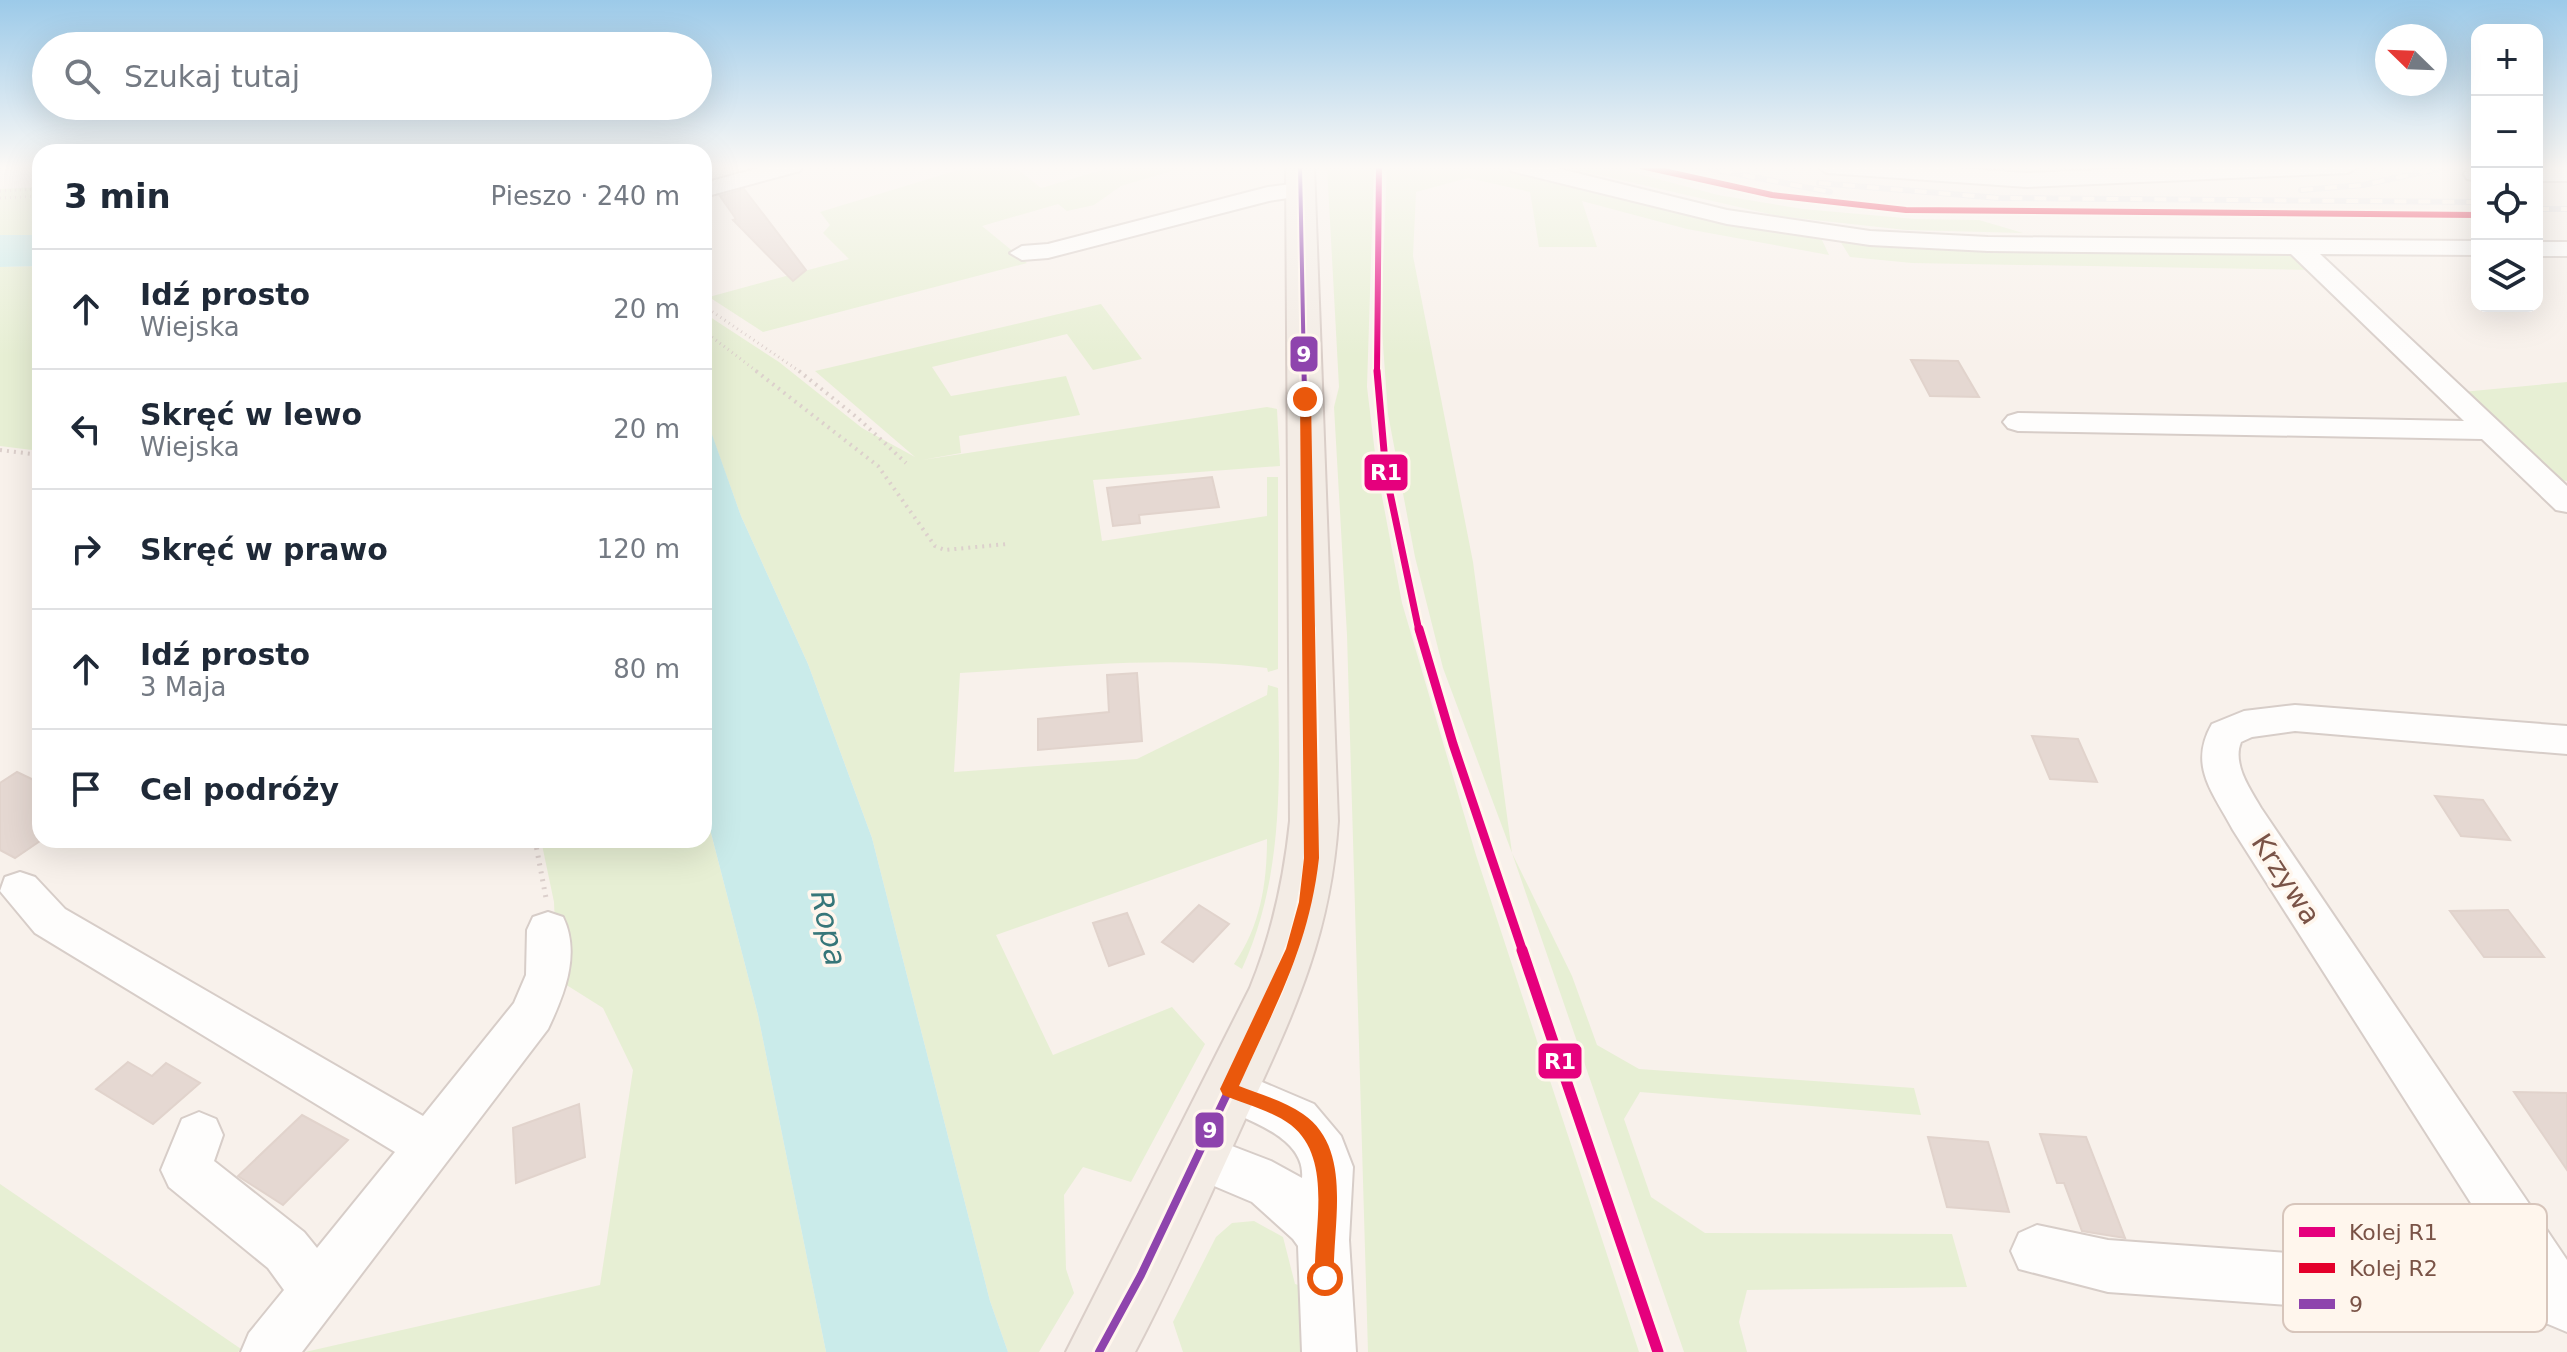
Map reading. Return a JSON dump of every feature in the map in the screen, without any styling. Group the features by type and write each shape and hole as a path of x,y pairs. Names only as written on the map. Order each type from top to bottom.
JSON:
{"main road":[{"path":"1120,1313 1282,977 1306,902 1314,821 1301,229"}],"street":[{"path":"1022,253 1048,251 1133,229"},
{"path":"1809,229 1870,238 1988,244 2471,248"},
{"path":"2298,247 2567,503"},
{"path":"2543,249 2567,249"},
{"path":"2018,422 2491,430"},
{"name":"Krzywa","path":"2505,1204 2247,819 2226,781 2218,752 2225,734 2235,728 2283,719 2567,740"},
{"path":"20,889 50,921 431,1147"},
{"path":"268,1352 532,1015 548,975 548,930"},
{"path":"1229,1089 1288,1113 1317,1140 1328,1167 1323,1240 1329,1352"},
{"path":"199,1135 186,1170 286,1250 317,1291"},
{"path":"1198,1156 1281,1190 1304,1210 1323,1240"},
{"path":"2037,1251 2108,1266 2283,1273"},
{"name":"Krzywa","path":"2547,1267 2559,1285"}],"path":[{"path":"712,311 812,379 865,423 906,463"},
{"path":"712,337 878,466 935,546 945,550 1007,544"},
{"path":"0,450 32,454"},
{"path":"536,848 548,930"}],"green space":[{"path":"0,229 32,229 32,235 0,235"},
{"path":"826,229 986,229 1027,263 763,332 712,299 712,296 849,259 823,233"},
{"path":"1330,229 1372,229 1367,387 1377,470 1402,603 1476,855 1639,1352 1368,1352 1347,635 1334,407 1339,387"},
{"path":"1384,229 1414,229 1413,256 1473,562 1512,853 1443,668 1415,557 1388,414 1381,317"},
{"path":"1536,229 1591,229 1597,247 1539,247"},
{"path":"1688,229 1766,229 1822,240 1829,255"},
{"path":"1898,229 2010,229 2023,233"},
{"path":"1840,241 2049,253 2290,253 2311,270 1912,263 1850,257"},
{"path":"32,266 32,450 0,446 0,267"},
{"path":"1101,304 1142,359 1093,370 1067,334 932,367 951,396 1066,376 1080,415 959,436 961,453 922,460 1267,407 1277,409 1280,466 1093,480 1102,541 1267,516 1267,477 1278,477 1278,669 1268,672 1267,668 1229,664 1152,662 960,673 954,772 1137,759 1267,695 1268,685 1278,688 1278,795 1272,866 1255,935 1242,969 1234,964 1256,920 1266,872 1267,839 996,935 1053,1055 1172,1007 1205,1044 1131,1182 1083,1167 1064,1195 1066,1269 1074,1293 1039,1352 1008,1352 990,1301 872,838 808,664 741,516 712,435 712,318 779,362 862,428 915,457 815,371"},
{"path":"2567,382 2567,481 2556,480 2462,392"},
{"path":"712,837 758,1015 826,1352 305,1352 600,1285 633,1070 603,1008 557,979 554,902 543,848 712,848"},
{"path":"1512,853 1572,976 1597,1045 1639,1069 1914,1088 1921,1115 1640,1092 1624,1119 1651,1197 1705,1233 1952,1234 1967,1287 1747,1290 1739,1322 1747,1352 1684,1352"},
{"path":"0,1184 241,1349 238,1352 0,1352"},
{"path":"1254,1221 1283,1237 1295,1284 1305,1287 1304,1352 1183,1352 1173,1322 1216,1237 1232,1223"}],"water":[{"path":"0,235 32,235 32,266 0,267"},
{"name":"Ropa","path":"712,434 741,516 808,664 872,838 990,1301 1008,1352 826,1352 758,1015 712,837"}],"building":[{"path":"742,229 775,229 806,270 793,281"},
{"path":"1911,360 1958,361 1979,397 1930,396"},
{"path":"1212,477 1219,507 1139,515 1140,523 1113,526 1107,488"},
{"path":"1137,673 1142,741 1038,750 1038,719 1109,712 1107,675"},
{"path":"2032,736 2078,739 2097,782 2050,779"},
{"path":"17,772 32,779 32,846 15,858 0,850 0,783"},
{"path":"2435,796 2483,800 2510,840 2461,836"},
{"path":"1199,905 1229,924 1193,962 1162,942"},
{"path":"2508,910 2544,957 2484,957 2450,911"},
{"path":"1127,913 1144,954 1109,966 1093,923"},
{"path":"128,1062 152,1076 166,1063 200,1083 153,1124 96,1089"},
{"path":"2514,1092 2567,1093 2567,1170"},
{"path":"579,1104 585,1157 516,1183 513,1128"},
{"path":"302,1115 348,1140 283,1205 238,1176"},
{"path":"2040,1134 2086,1137 2125,1238 2082,1231 2064,1183 2057,1183"},
{"path":"1928,1137 1988,1142 2009,1212 1947,1207"}],"rail line":[{"name":"R1","path":"1377,229 1376,321 1381,436 1407,583 1453,744 1658,1352"}],"transit line":[{"name":"9","path":"1099,1352 1141,1275 1276,991 1292,949 1307,887 1314,821 1301,229"}],"route":[{"path":"1305,399 1314,821 1311,858 1302,924 1294,949 1229,1089 1288,1113 1309,1130 1324,1152 1329,1190 1323,1240 1325,1278"}]}
